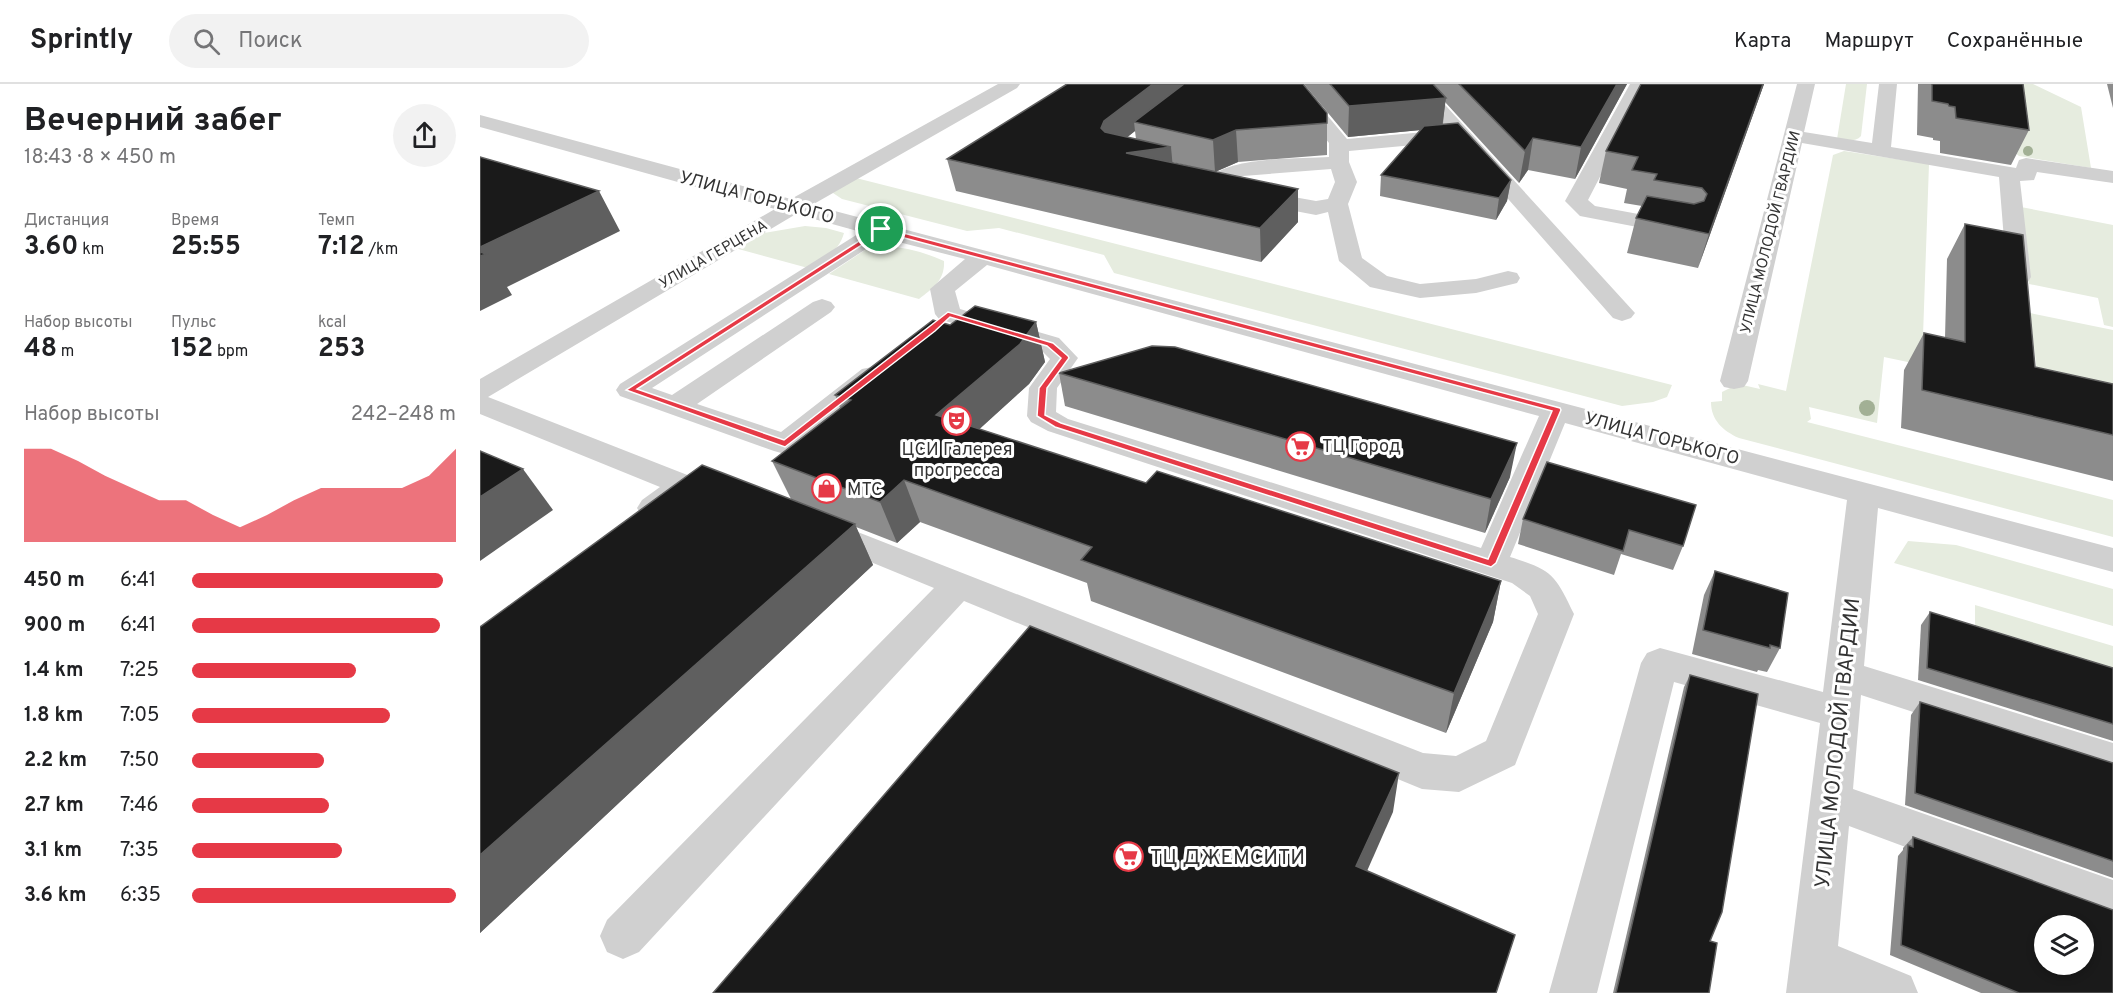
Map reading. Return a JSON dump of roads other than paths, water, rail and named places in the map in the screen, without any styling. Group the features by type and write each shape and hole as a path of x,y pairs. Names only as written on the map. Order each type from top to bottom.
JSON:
{"street":[{"name":"УЛИЦА ГЕРЦЕНА","path":"480,391 795,206 1011,84"},
{"path":"1291,84 1339,142 1339,154 1346,182 1337,204 1351,261 1379,282 1420,291 1476,286 1508,278"},
{"path":"1416,84 1622,313"},
{"path":"1639,84 1576,201 1588,212 1684,229"},
{"name":"УЛИЦА МОЛОДОЙ ГВАРДИИ","path":"1734,381 1806,84"},
{"path":"1881,151 1888,84"},
{"name":"УЛИЦА ГОРЬКОГО","path":"484,124 2113,560"},
{"path":"1218,181 1238,170 1461,135"},
{"path":"1793,136 2113,191"},
{"path":"2021,304 2018,175 2026,164 2113,177"},
{"path":"1195,176 1218,181 1230,192 1267,200 1316,208 1337,204"},
{"path":"881,229 630,390 785,444 895,358"},
{"path":"795,518 1422,771 1459,774 1501,753 1556,614 1544,588 1524,574 1058,425 1041,416 1043,388 1065,358 1050,344 940,322 942,289 983,256"},
{"path":"675,406 822,307"},
{"path":"480,404 697,486 629,525"},
{"path":"1491,563 1557,410"},
{"name":"УЛИЦА МОЛОДОЙ ГВАРДИИ","path":"1812,977 1864,493"},
{"path":"622,936 959,584"},
{"path":"1573,993 1660,663 1842,694 2113,760"},
{"path":"1830,800 2113,902"},
{"path":"1812,977 1894,993"}],"place":[{"name":"ЦСИ Галерея прогресса","path":"957,420"},
{"name":"ТЦ Город","path":"1301,446"},
{"name":"МТС","path":"826,489"},
{"name":"ТЦ ДЖЕМСИТИ","path":"1129,857"}]}
